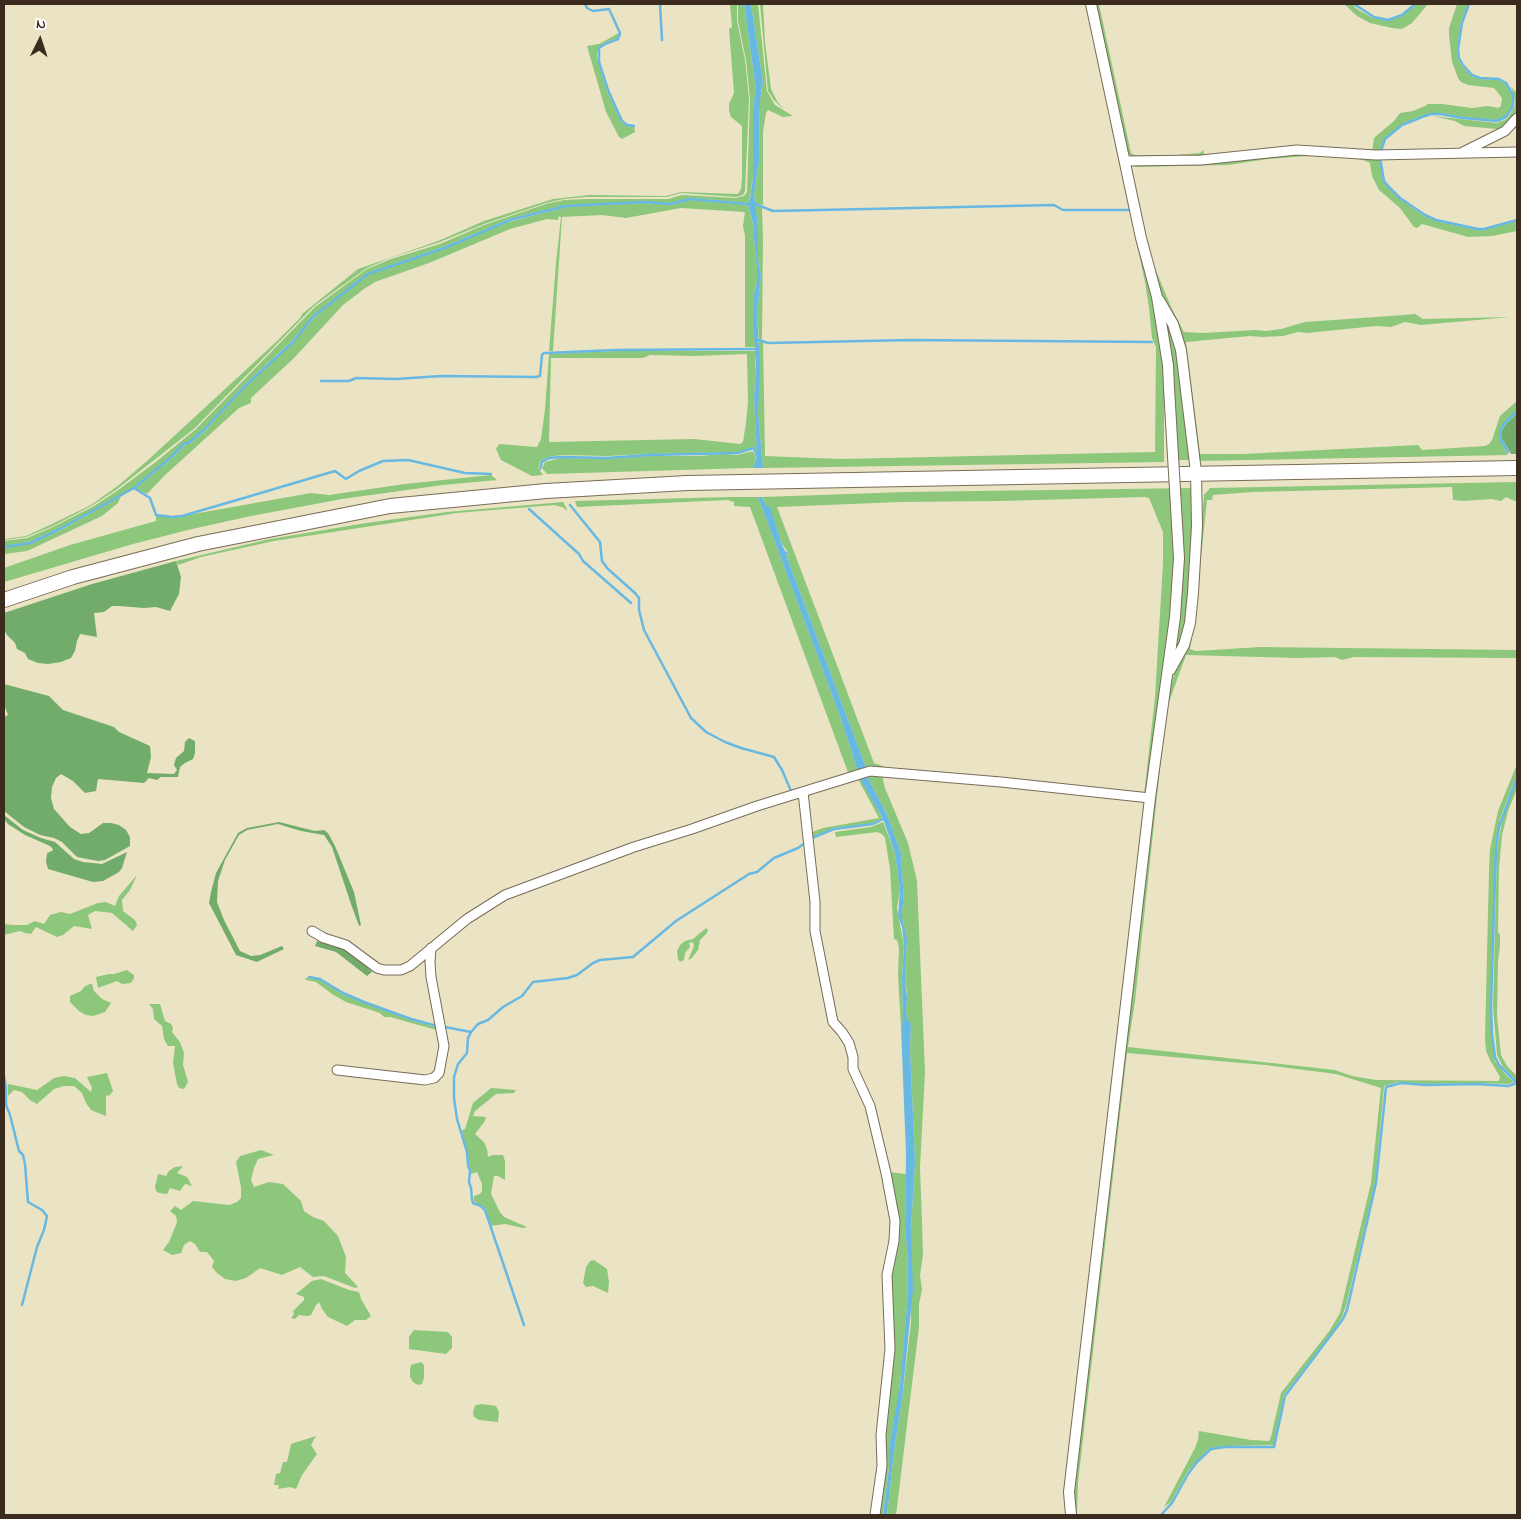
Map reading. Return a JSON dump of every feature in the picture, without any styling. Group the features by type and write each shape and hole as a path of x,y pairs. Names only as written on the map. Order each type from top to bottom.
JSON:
{"highway":[{"path":"4,600 73,577 198,544 390,506 546,491 687,483 1196,472 1517,468"}],"street":[{"path":"1071,1515 1070,1483 1150,798 1175,617 1179,558 1168,365 1157,297 1141,238 1091,4"},
{"path":"1460,153 1505,131 1517,118"},
{"path":"1126,161 1202,160 1297,150 1376,155 1517,152"},
{"path":"1157,297 1173,324 1181,350 1196,472 1194,593 1190,623 1184,645 1167,675"},
{"path":"312,931 324,938 346,945 368,963 384,970 401,970 410,966 467,919 505,895 634,847 870,771 1001,782 1150,798"},
{"path":"803,792 815,902 815,931 833,1022 849,1043 853,1057 853,1069 870,1106 895,1221 894,1241 886,1275 890,1348 880,1435 882,1466 875,1515"},
{"path":"337,1070 424,1080 434,1078 439,1073 444,1046 431,977 431,948"}],"green space":[{"path":"730,4 737,4 737,21 745,60 749,99 745,191 743,195 736,197 681,193 667,197 586,197 564,199 546,203 484,224 367,268 314,306 195,428 116,490 93,505 53,526 26,537 4,540 26,536 52,524 91,505 119,485 275,343 302,314 358,269 438,241 484,221 553,199 589,195 666,196 681,192 738,194 741,189 742,178 742,126 731,117 729,110 729,104 734,93 729,29 732,27"},
{"path":"738,4 744,4 756,89 753,107 753,177 749,203 690,198 670,203 566,205 509,219 446,246 368,273 314,315 291,342 244,385 205,429 185,443 134,488 60,528 29,542 4,547 4,541 27,538 94,506 157,461 196,429 315,307 367,269 391,259 440,244 484,225 546,204 564,200 668,199 682,195 736,198 744,196 747,192 750,99 746,60 738,21"},
{"path":"751,4 758,4 767,91 775,105 793,116 783,117 768,110 766,113 763,132 763,205 755,203 754,194 759,162 760,99 763,82"},
{"path":"760,4 763,4 765,42 771,89 784,110 768,91"},
{"path":"1093,4 1099,4 1131,153 1135,155 1176,155 1200,153 1203,150 1205,157 1135,158 1128,154"},
{"path":"1344,4 1352,4 1373,18 1388,21 1402,16 1416,4 1428,4 1412,23 1402,29 1370,23 1357,16"},
{"path":"1457,4 1468,4 1461,22 1457,49 1458,58 1462,66 1472,76 1480,79 1499,80 1505,84 1512,95 1512,106 1505,117 1497,120 1431,113 1402,124 1385,138 1379,153 1372,152 1374,138 1394,121 1400,113 1413,111 1428,104 1472,108 1488,106 1498,108 1501,106 1502,98 1494,88 1468,85 1461,82 1458,78 1452,62 1449,35 1449,28"},
{"path":"619,33 617,38 599,47 597,54 607,91 621,121 627,126 634,127 635,132 622,139 619,137 606,112 587,46 599,44"},
{"path":"1511,87 1517,93 1517,115 1505,128 1461,151 1459,149 1497,129 1464,126 1455,121 1432,116 1497,123 1507,119 1515,106"},
{"path":"1111,124 1115,124 1154,296 1157,334 1161,347 1164,374 1164,462 763,468 758,414 759,342 763,341 765,456 840,459 1155,452 1156,347 1152,338 1145,282"},
{"path":"1281,153 1379,157 1383,181 1399,198 1424,216 1436,221 1478,230 1517,221 1517,231 1492,236 1468,237 1422,224 1417,228 1414,227 1400,208 1379,190 1372,176 1370,163 1363,160 1345,157 1308,156 1228,165 1135,167 1137,164"},
{"path":"690,200 748,205 754,228 757,269 757,282 754,294 756,347 745,347 745,236 743,226 745,212 681,208 626,218 602,215 562,217 553,351 549,351 561,217 559,216 558,220 547,219 510,229 429,263 375,282 364,289 343,305 294,358 251,398 251,403 239,408 164,476 147,494 135,488 169,461 186,444 190,444 206,430 245,386 293,343 315,317 369,274 447,247 501,224 566,207 643,203 670,205"},
{"path":"755,205 762,208 762,339 759,339 757,314 761,275 758,259 758,227"},
{"path":"1154,266 1184,332 1266,331 1305,322 1415,314 1423,319 1510,317 1421,325 1405,322 1391,327 1376,326 1307,333 1298,332 1283,336 1250,336 1186,342 1200,454 1243,454 1418,445 1422,450 1485,446 1492,440 1500,416 1517,401 1517,410 1499,431 1500,440 1508,455 1197,461 1189,392 1159,291"},
{"path":"1166,323 1169,323 1174,332 1191,460 1174,460"},
{"path":"616,351 756,351 754,398 757,451 754,447 737,452 607,456 561,455 549,457 541,461 538,468 543,475 532,476 501,460 496,449 499,444 537,447 541,439 545,409 549,354","holes":["747,354 748,402 743,442 740,444 694,439 549,442 551,358 643,358 650,355"]},
{"path":"1517,413 1517,454 1511,454 1502,439 1501,432"},
{"path":"753,451 756,458 753,468 547,474 542,468 545,462 561,458 607,459 651,456 737,455"},
{"path":"491,475 497,480 443,485 342,499 251,516 133,544 4,582 4,568 70,545 156,521 156,515 182,516 311,493 329,495 405,484"},
{"path":"1517,482 1517,502 1506,497 1501,501 1491,499 1453,500 1452,487 1253,492 1213,495 1212,500 1207,500 1190,649 1195,651 1260,647 1517,650 1517,658 1354,657 1342,660 1335,657 1186,655 1168,705 1165,722 1135,1001 1128,1047 1335,1070 1352,1076 1376,1080 1499,1081 1500,1077 1486,1051 1485,1038 1490,849 1498,811 1517,764 1517,773 1500,819 1496,840 1490,1008 1495,1061 1514,1082 1508,1084 1425,1084 1398,1082 1384,1086 1375,1184 1342,1317 1335,1329 1284,1395 1274,1445 1210,1448 1188,1471 1171,1502 1164,1507 1195,1448 1199,1431 1251,1440 1269,1441 1281,1393 1330,1330 1340,1313 1371,1183 1381,1088 1336,1074 1265,1065 1127,1053 1078,1483 1077,1515 1074,1515 1073,1500 1097,1276 1168,692 1177,666 1196,590 1204,495 1210,488"},
{"path":"1194,488 1191,594 1182,641 1174,657 1174,596 1155,720 1148,792 1144,795 1155,697 1163,563 1163,532 1149,498 899,502 777,507 874,763 891,769 867,770 786,555 789,554 781,542 770,509 766,506 762,497 905,492"},
{"path":"121,496 118,503 102,516 27,551 4,554 4,548 30,543 61,530"},
{"path":"758,497 840,716 858,772 849,775 750,507 734,506 734,502 728,500 577,507 575,501"},
{"path":"563,502 568,511 554,505 457,513 274,541 201,557 178,565 176,561 270,539 366,523 447,512"},
{"path":"176,561 181,577 179,594 170,611 156,607 112,606 104,612 94,613 97,637 80,634 71,658 48,664 28,659 25,653 17,649 15,643 4,630 4,613 92,584"},
{"path":"4,684 49,696 63,710 114,727 119,732 150,746 151,757 147,773 174,774 177,770 174,765 176,758 184,751 185,742 189,738 195,741 193,759 180,767 178,777 161,777 157,780 149,778 144,783 98,779 96,791 85,793 73,781 61,774 56,778 52,787 51,798 54,809 70,827 81,834 89,833 103,823 119,825 126,830 130,837 130,846 105,860 98,861 77,857 62,842 40,835 24,827 4,811 4,717 8,715 4,705"},
{"path":"884,774 885,788 908,843 917,881 925,1072 920,1167 923,1255 920,1275 922,1290 896,1515 887,1515 911,1322 911,1230 915,1161 910,1049 911,1024 909,1024 906,1012 907,938 902,918 904,903 901,853 888,817 867,776"},
{"path":"861,777 882,818 873,823 834,828 811,837 810,833 823,828 879,818 858,779"},
{"path":"1517,780 1517,789 1508,811 1502,835 1499,868 1498,932 1500,935 1500,946 1497,1016 1501,1055 1507,1066 1517,1076 1517,1081 1503,1067 1497,1055 1493,1006 1497,851 1506,808"},
{"path":"4,815 23,830 55,842 74,859 83,862 102,864 127,852 122,868 119,872 103,881 93,882 48,869 46,862 47,853 53,849 8,824 4,819"},
{"path":"279,822 315,831 324,830 328,833 354,892 361,925 359,926 332,847 324,835 278,824 247,830 239,835 225,860 218,881 217,902 240,951 251,956 260,955 282,946 284,949 257,962 236,955 209,903 216,873 238,833 247,828"},
{"path":"883,822 895,853 900,890 897,908 904,946 902,977 903,1020 901,1027 898,975 899,948 897,940 894,939 890,869 885,838 877,832 836,837 835,832 871,827"},
{"path":"137,875 130,890 122,900 123,911 135,920 137,925 133,931 112,913 95,911 88,915 92,929 74,926 63,935 57,937 36,927 31,934 20,931 4,935 4,924 27,925 35,921 44,924 50,915 61,912 70,914 98,903 106,902 115,906 119,896"},
{"path":"706,928 708,930 707,933 700,940 698,950 692,958 688,960 693,949 694,944 692,942 689,943 690,947 685,953 684,960 680,962 677,951 680,945 685,941 693,939"},
{"path":"317,941 343,948 372,972 367,976 336,952 315,946"},
{"path":"127,970 134,975 131,983 122,984 117,981 98,988 96,977"},
{"path":"305,978 319,979 344,995 411,1020 439,1028 440,1031 384,1017 380,1013 346,1002 316,982 306,980"},
{"path":"92,984 94,991 102,999 111,1003 105,1012 93,1016 79,1011 70,1002 70,996"},
{"path":"149,1004 160,1004 165,1021 171,1024 172,1032 180,1042 184,1053 183,1065 188,1082 184,1089 179,1088 177,1084 173,1063 175,1046 168,1046 164,1039 162,1026 154,1019 153,1009"},
{"path":"107,1073 113,1091 110,1095 106,1096 106,1116 91,1110 82,1093 74,1086 54,1089 37,1104 22,1092 14,1090 8,1096 8,1084 37,1090 54,1078 64,1076 75,1078 91,1092 92,1088 87,1077"},
{"path":"491,1088 516,1090 514,1093 496,1094 475,1111 473,1116 486,1117 475,1134 484,1142 488,1157 503,1155 505,1161 505,1180 494,1176 491,1194 504,1217 527,1227 523,1228 505,1224 491,1226 486,1209 474,1201 474,1196 482,1191 482,1184 477,1172 471,1174 462,1130 465,1129 473,1103"},
{"path":"261,1150 274,1155 258,1159 251,1180 254,1187 269,1182 283,1184 301,1201 304,1211 324,1221 338,1236 346,1257 345,1273 358,1287 355,1288 324,1276 313,1277 300,1267 282,1275 260,1268 246,1278 236,1281 225,1279 212,1267 214,1261 207,1252 200,1252 195,1244 190,1241 184,1245 181,1253 172,1255 163,1250 169,1242 177,1222 176,1216 170,1211 175,1206 181,1210 193,1201 229,1205 237,1202 241,1198 241,1187 236,1162 240,1156"},
{"path":"183,1166 177,1173 187,1177 192,1186 185,1184 180,1191 170,1188 167,1194 156,1191 158,1174 166,1176 175,1167"},
{"path":"888,1172 906,1174 907,1306 898,1401 889,1448 889,1468 883,1515 877,1515 884,1466 889,1279 896,1242"},
{"path":"594,1260 607,1269 608,1293 593,1286 586,1287 583,1283 586,1267 590,1261"},
{"path":"321,1279 359,1292 371,1316 366,1320 355,1320 347,1326 328,1317 319,1302 311,1315 299,1315 295,1319 291,1318 294,1314 293,1311 304,1300 304,1297 296,1294 312,1281"},
{"path":"414,1330 448,1332 452,1337 452,1348 446,1354 409,1349 409,1337"},
{"path":"421,1362 424,1365 424,1378 422,1384 418,1385 410,1377 410,1370 411,1365"},
{"path":"476,1405 496,1406 499,1412 498,1422 479,1420 474,1417 474,1408"},
{"path":"316,1436 311,1445 317,1454 302,1475 296,1489 290,1487 278,1489 279,1485 274,1485 276,1474 280,1473 283,1462 287,1462 291,1444"}],"water":[{"path":"744,4 751,4 763,82 760,99 759,162 754,194 758,227 758,259 761,275 757,314 760,364 758,414 763,468 753,468 757,456 754,398 756,360 753,321 757,269 754,228 748,204 753,177 753,107 756,89"},
{"path":"758,497 762,497 766,506 770,507 781,542 785,551 789,553 786,555 867,770 858,772 840,716"},
{"path":"867,776 888,817 901,853 904,903 902,918 907,938 906,1012 909,1023 911,1023 910,1049 915,1161 911,1230 913,1290 902,1400 887,1515 883,1515 889,1468 889,1448 900,1385 907,1306 906,1154 901,1027 903,1020 902,977 904,946 902,927 898,916 900,890 895,853 883,819 862,782 861,777"}],"waterway":[{"path":"585,4 587,8 593,11 609,9 620,33 618,39 599,48 599,62 608,90 622,121 627,125 634,126"},
{"path":"660,4 662,40"},
{"path":"1354,4 1374,17 1388,20 1402,15 1415,4"},
{"path":"1381,151 1385,139 1402,125 1422,117 1440,114 1497,121 1506,117 1513,106 1513,95 1506,83 1499,79 1480,78 1472,75 1459,58 1458,49 1462,23 1469,4"},
{"path":"1380,158 1384,181 1389,187 1400,198 1436,220 1478,229 1517,220"},
{"path":"4,547 30,543 60,529 134,488 185,443 189,443 205,429 245,386 292,343 314,316 368,274 447,247 510,220 566,206 644,202 670,204 690,199 748,204"},
{"path":"755,204 773,211 1054,205 1063,210 1129,210"},
{"path":"759,340 768,343 911,340 1152,342"},
{"path":"321,381 349,381 356,378 396,379 441,376 536,377 540,376 542,355 544,353 615,350 756,349"},
{"path":"1508,452 1501,440 1500,431 1517,411"},
{"path":"540,469 542,462 549,458 561,457 607,458 737,453 754,448 757,456"},
{"path":"134,488 150,498 156,515 172,517 182,516 335,471 346,479 359,471 383,461 408,460 465,473 491,474"},
{"path":"570,505 600,542 602,561 639,598 639,610 644,630 691,718 706,732 725,742 774,757 791,791"},
{"path":"529,509 579,554 583,561 631,603"},
{"path":"1516,1082 1499,1065 1495,1057 1491,1005 1496,849 1499,827 1517,777"},
{"path":"812,838 834,829 873,824 883,819"},
{"path":"524,1325 485,1210 473,1203 469,1182 470,1171 467,1152 457,1119 454,1077 458,1064 467,1053 468,1038 471,1032 478,1024 488,1020 503,1007 522,996 533,982 568,978 577,975 600,960 633,957 676,921 749,874 757,872 774,858 805,843"},
{"path":"309,977 320,979 343,993 364,1002 437,1026"},
{"path":"445,1027 471,1032"},
{"path":"4,1076 6,1105 19,1151 23,1155 25,1164 28,1202 42,1210 47,1216 22,1305"},
{"path":"1161,1515 1172,1503 1197,1462 1211,1449 1225,1447 1274,1447 1285,1396 1343,1319 1347,1310 1376,1183 1386,1087 1401,1083 1508,1086 1517,1083"}]}
